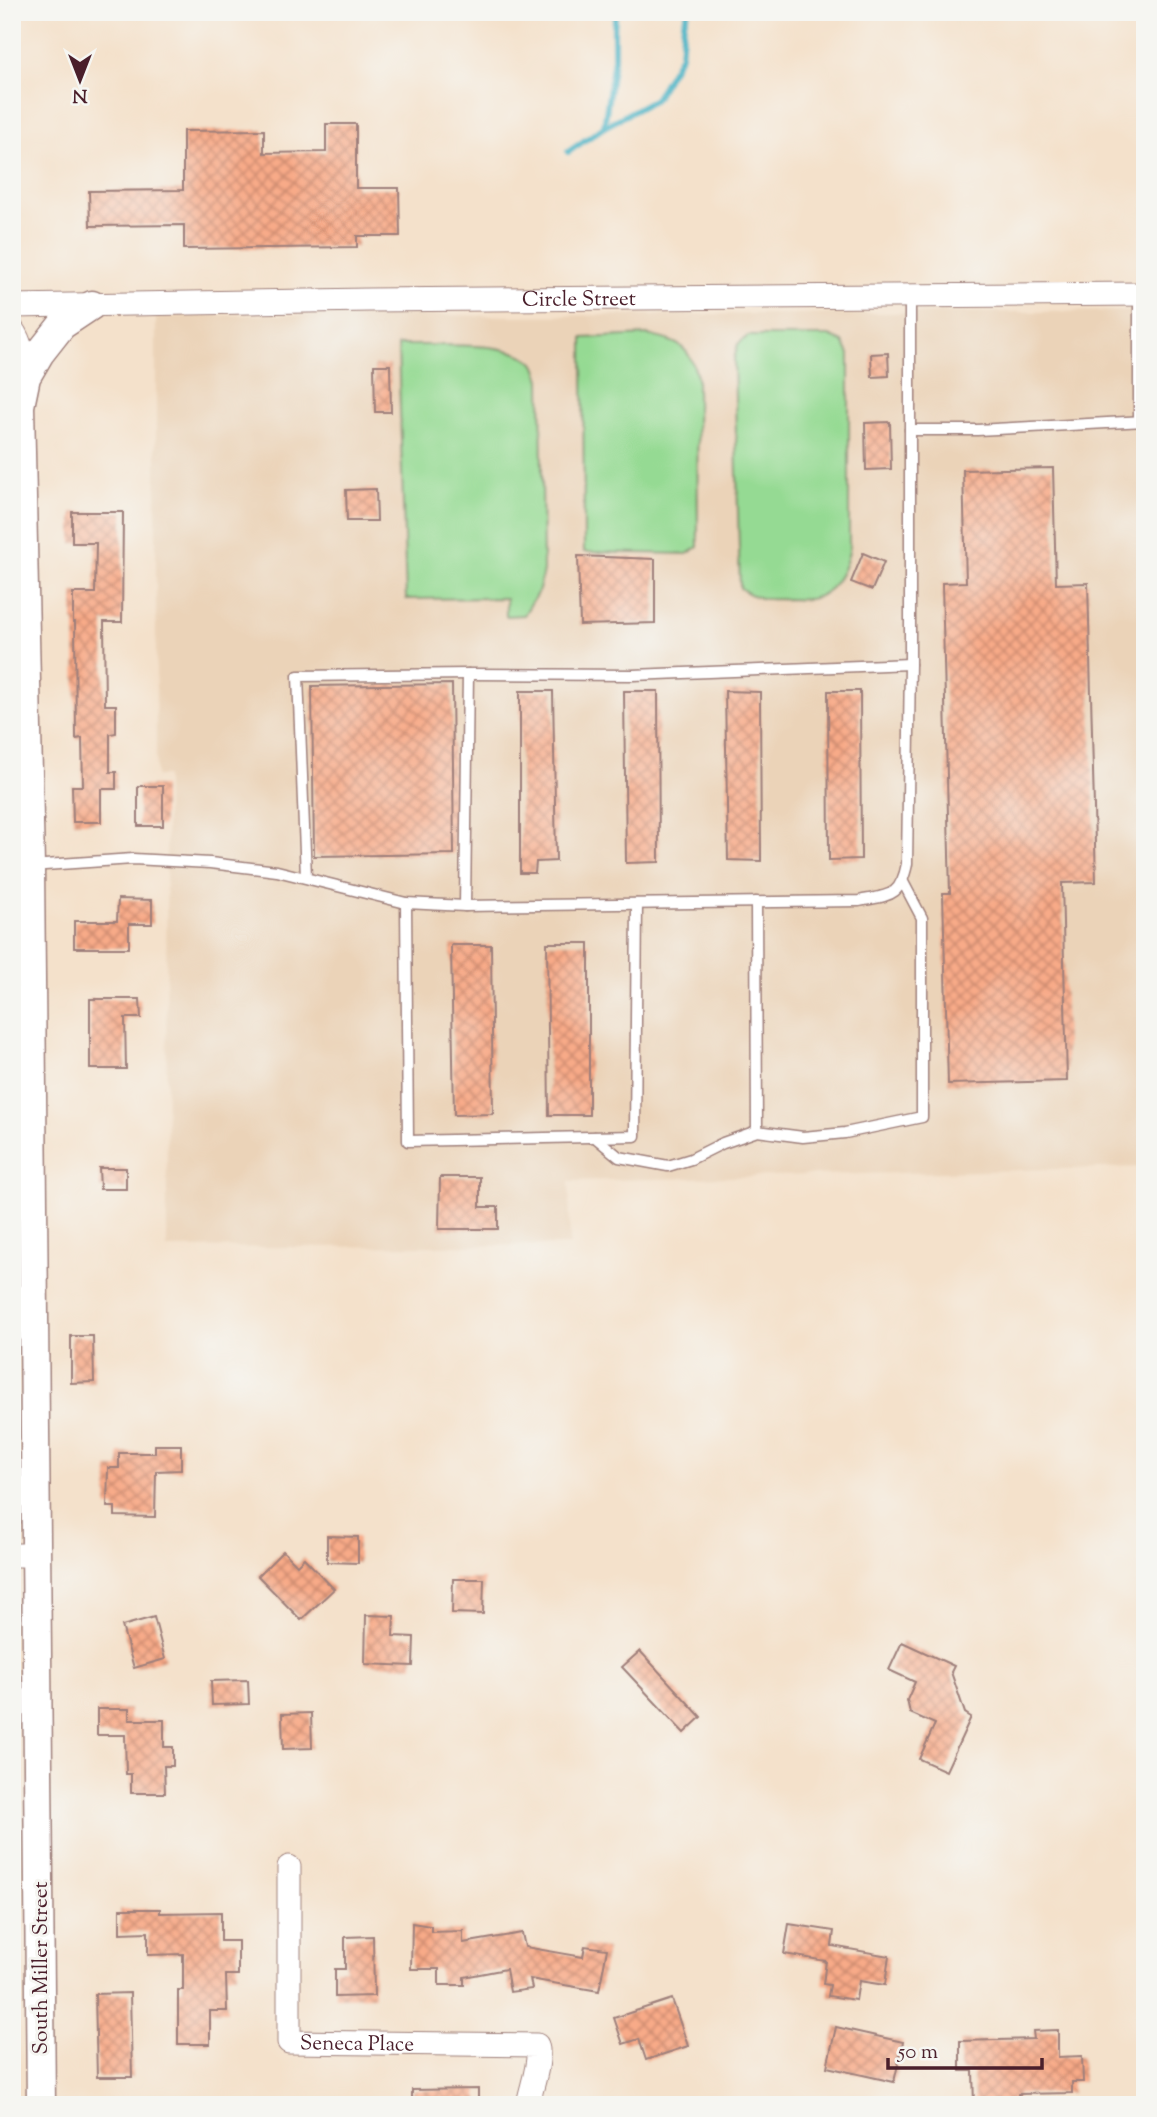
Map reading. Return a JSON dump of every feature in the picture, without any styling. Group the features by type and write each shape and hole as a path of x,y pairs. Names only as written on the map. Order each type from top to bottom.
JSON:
{"street":[{"name":"Circle Street","path":"12,306 144,302 1142,294"},
{"name":"South Miller Street","path":"41,2105 25,1555 30,866 20,406 26,377 40,353 62,325 92,305"},
{"path":"12,329 24,356 26,377"},
{"name":"Seneca Place","path":"289,1867 289,2042 537,2045 540,2054 528,2105"}],"lane":[{"path":"910,430 976,430 1142,422 1142,294"},
{"path":"30,866 133,859 210,863 277,871 406,903 465,906 859,901 891,894 903,882 907,864 910,296"},
{"path":"306,877 298,676 633,675 910,664"},
{"path":"465,906 468,674"},
{"path":"595,1137 618,1157 668,1166 691,1160 723,1143 757,1131 803,1137 845,1133 922,1117 922,918 903,882"},
{"path":"756,902 757,1131"},
{"path":"406,903 408,1141 635,1136 637,904"}],"shaded area":[{"path":"1145,311 1145,1167 569,1181 570,1245 167,1248 166,776 156,776 156,316"}],"green space":[{"path":"648,335 668,340 686,351 697,377 698,547 687,554 584,552 583,338"},
{"path":"748,336 829,336 843,342 849,354 849,552 836,582 824,593 809,599 762,598 740,588 734,359 738,344"},
{"path":"398,345 487,347 520,354 537,367 541,380 543,571 539,590 524,615 506,616 506,598 406,599"}],"building":[{"path":"326,124 356,124 356,188 399,188 400,236 357,236 357,247 184,249 184,225 90,226 89,191 183,190 183,131 264,130 264,153 326,152"},
{"path":"888,353 889,376 872,377 871,354"},
{"path":"374,365 390,365 391,412 375,412"},
{"path":"890,422 891,469 866,470 865,423"},
{"path":"1053,468 1056,584 1088,583 1096,882 1062,883 1067,1081 948,1084 943,893 950,893 942,583 966,582 963,470"},
{"path":"376,489 377,521 347,521 346,490"},
{"path":"72,512 123,512 122,622 104,622 105,705 116,705 116,733 110,734 110,772 116,772 116,789 101,789 101,822 73,822 72,786 83,786 82,738 76,739 73,593 95,593 96,543 72,543"},
{"path":"863,553 884,562 872,590 851,582"},
{"path":"578,556 655,559 655,623 580,625"},
{"path":"452,684 454,854 314,856 312,686"},
{"path":"520,691 553,691 556,861 536,862 535,873 520,873"},
{"path":"624,691 658,691 659,862 626,863"},
{"path":"725,691 760,692 761,861 728,860"},
{"path":"828,691 860,691 861,859 829,860"},
{"path":"138,786 163,786 163,826 138,826"},
{"path":"118,899 152,900 152,924 129,924 129,948 74,948 74,921 117,921"},
{"path":"547,943 589,943 589,1115 549,1115"},
{"path":"451,945 491,945 493,1114 454,1115"},
{"path":"90,999 140,999 141,1018 125,1018 126,1069 90,1069"},
{"path":"99,1168 126,1168 126,1189 100,1189"},
{"path":"440,1177 480,1177 480,1207 498,1207 498,1229 439,1229"},
{"path":"71,1336 93,1336 94,1382 71,1383"},
{"path":"155,1445 181,1445 181,1470 156,1471 155,1517 115,1516 115,1507 107,1507 108,1468 119,1468 119,1453 155,1453"},
{"path":"327,1536 358,1537 358,1563 327,1562"},
{"path":"283,1551 297,1565 304,1558 334,1589 301,1620 258,1576"},
{"path":"453,1579 484,1579 483,1614 452,1613"},
{"path":"366,1615 394,1616 393,1636 414,1637 413,1666 365,1664"},
{"path":"154,1617 165,1659 134,1668 122,1626"},
{"path":"902,1642 954,1666 951,1672 965,1713 971,1717 946,1771 919,1759 935,1724 910,1713 907,1700 915,1682 889,1670"},
{"path":"640,1651 701,1717 684,1733 622,1667"},
{"path":"248,1680 249,1704 212,1705 211,1681"},
{"path":"97,1709 129,1709 129,1720 164,1720 164,1747 173,1747 173,1766 164,1766 165,1793 131,1793 131,1774 126,1774 125,1735 97,1735"},
{"path":"311,1713 312,1748 283,1749 282,1714"},
{"path":"120,1909 160,1909 160,1913 221,1912 221,1941 238,1941 238,1975 226,1975 227,2011 210,2011 210,2044 178,2044 178,1990 183,1990 183,1954 148,1955 148,1932 120,1933"},
{"path":"412,1923 431,1926 431,1932 463,1931 463,1943 522,1933 525,1947 583,1957 585,1946 607,1949 599,1991 530,1979 532,1989 510,1992 506,1969 464,1977 464,1985 439,1985 439,1969 411,1969"},
{"path":"789,1924 834,1931 832,1946 889,1956 885,1985 859,1981 856,2000 828,1996 830,1985 823,1984 826,1961 784,1954"},
{"path":"373,1936 374,1996 335,1997 335,1969 345,1969 345,1937"},
{"path":"130,1993 132,2077 97,2077 95,1994"},
{"path":"672,1999 688,2046 646,2060 639,2039 623,2044 614,2018"},
{"path":"836,2027 903,2042 894,2082 827,2067"},
{"path":"1058,2030 1058,2057 1082,2056 1083,2082 1072,2082 1072,2093 1018,2094 1018,2105 974,2105 973,2071 960,2071 960,2041 1034,2039 1033,2031"},
{"path":"478,2089 478,2105 412,2105 412,2090"}],"waterway":[{"path":"604,127 614,59 616,12"},
{"path":"568,152 604,127 655,99 681,55 684,22 688,12"}]}
